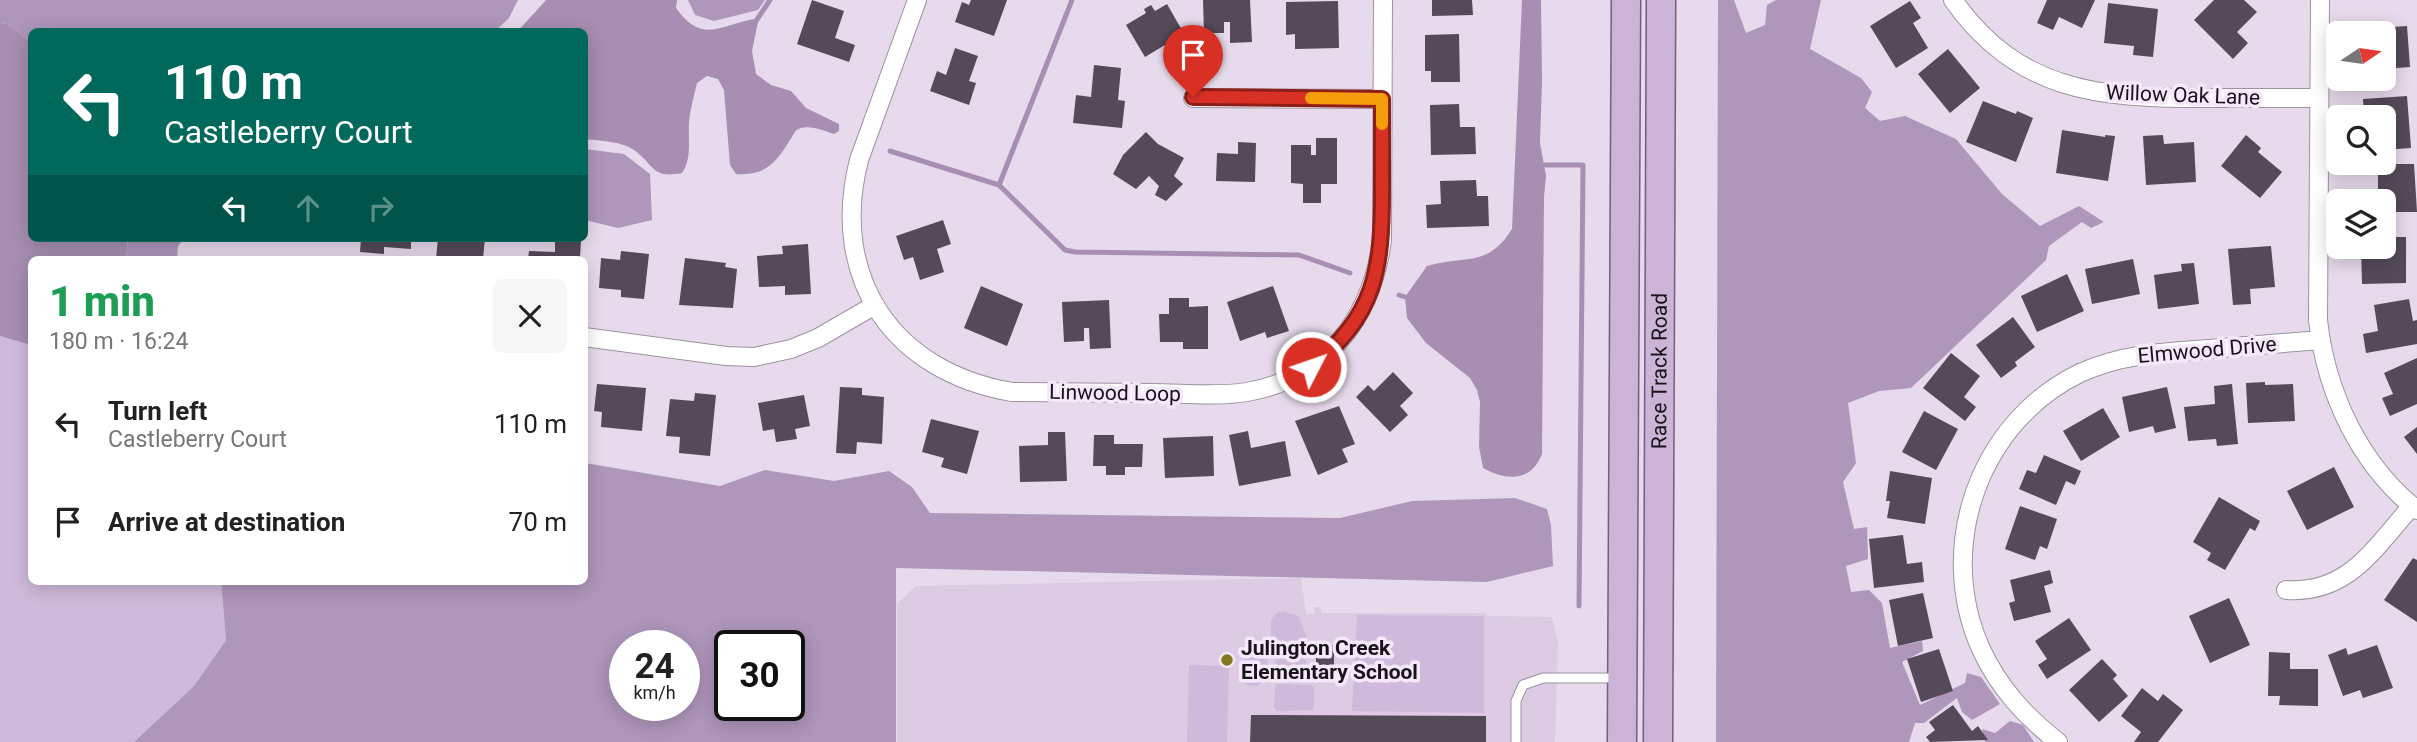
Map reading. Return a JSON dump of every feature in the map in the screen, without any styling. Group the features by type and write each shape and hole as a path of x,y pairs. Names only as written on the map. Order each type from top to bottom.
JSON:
{"main road":[{"name":"Race Track Road","path":"1622,742 1626,0"},
{"name":"Race Track Road","path":"1658,729 1661,0"},
{"path":"1622,678 1641,693 1658,729"}],"street":[{"name":"Linwood Loop","path":"917,0 853,183 852,232 856,256 875,305 889,326 918,354 941,369 985,387 1012,392 1222,394 1257,390 1291,378 1311,367 1330,352 1347,333 1372,289 1382,240 1383,0"},
{"name":"Willow Oak Lane","path":"1953,0 1980,33 2000,51 2037,73 2082,89 2120,97 2319,98"},
{"path":"2286,590 2314,590 2334,583 2352,572 2414,508 2377,468 2350,426 2333,390 2320,340 2320,0"},
{"path":"1193,97 1382,99"},
{"path":"588,338 726,356 754,357 791,349 818,338 875,305"},
{"name":"Elmwood Drive","path":"2058,742 2030,720 2000,682 1982,650 1967,607 1963,556 1968,515 1986,463 2001,439 2018,418 2039,399 2059,385 2102,364 2150,353 2320,340"}],"lane":[{"path":"1516,742 1516,701 1523,685 1543,678 1622,678"}],"shaded area":[{"path":"0,0 518,0 509,18 498,28 28,28 28,40 7,24 0,23"},
{"path":"546,0 677,0 676,8 685,19 694,26 711,30 754,19 758,22 752,51 756,74 771,85 791,91 806,108 839,124 839,131 834,134 813,128 799,129 769,166 755,173 736,174 730,165 724,90 718,79 707,76 697,83 693,98 685,167 682,173 664,174 654,169 629,147 588,139 588,28 521,28"},
{"path":"688,0 765,0 758,10 714,21 695,15"},
{"path":"1522,0 1541,0 1540,143 1546,176 1542,454 1532,470 1509,477 1483,468 1479,447 1480,402 1477,390 1470,378 1426,343 1407,318 1405,297 1427,266 1485,255 1494,250 1512,229"},
{"path":"1718,0 1734,0 1746,33 1765,25 1767,5 1776,0 1821,0 1810,49 1861,78 1872,92 1865,108 1880,121 1905,116 1956,139 2002,194 2040,226 2079,206 2104,222 2091,228 2082,222 2049,246 2046,260 1911,388 1879,391 1848,403 1856,463 1843,482 1854,529 1867,527 1868,559 1846,566 1851,592 1869,590 1882,603 1890,648 1922,641 1923,651 1902,662 1920,705 1965,683 1967,673 1981,677 2000,704 1972,720 1962,712 1957,698 1924,723 1915,723 1909,742 1716,742"},
{"path":"0,23 7,24 28,40 28,242 128,242 126,256 28,256 28,344 0,336"},
{"path":"588,149 624,154 650,174 652,220 618,228 588,221"},
{"path":"128,242 182,242 178,246 177,256 126,256"},
{"path":"0,336 28,342 28,585 221,585 226,640 194,686 134,742 0,742"},
{"path":"588,464 720,486 765,470 834,481 889,471 912,487 930,513 1340,518 1412,501 1515,498 1547,509 1551,525 1553,566 1487,582 896,568 896,742 134,742 194,686 226,640 221,585 588,585"},
{"name":"Julington Creek Elementary School","path":"1301,578 1306,614 1315,614 1314,607 1320,607 1322,613 1485,613 1486,616 1552,617 1558,642 1555,742 897,742 897,604 916,586"},
{"path":"1284,611 1299,617 1306,635 1306,671 1303,676 1285,677 1277,671 1271,639 1271,619"},
{"path":"1357,615 1484,616 1484,713 1352,711"},
{"path":"1251,646 1262,647 1267,656 1266,672 1257,686 1245,685 1244,680 1244,658"},
{"path":"1189,665 1229,666 1227,742 1187,742"},
{"path":"1277,684 1314,687 1312,710 1277,711 1274,707"},
{"path":"2010,721 2023,725 2034,742 1985,742 1982,729 1995,733"}],"building":[{"path":"812,0 844,11 835,38 855,45 849,62 797,44"},
{"path":"971,0 1007,0 994,36 955,22 962,2 969,5"},
{"path":"1203,0 1250,0 1252,42 1230,43 1230,22 1224,22 1224,33 1204,33"},
{"path":"1432,0 1472,0 1473,15 1432,16"},
{"path":"2047,0 2095,0 2082,28 2059,17 2053,30 2037,23"},
{"path":"2214,0 2244,0 2257,12 2237,32 2248,43 2233,59 2194,20"},
{"path":"1338,1 1339,48 1295,49 1295,34 1286,35 1286,2"},
{"path":"1910,1 1921,18 1913,23 1928,48 1896,68 1870,26"},
{"path":"2108,3 2158,9 2153,57 2133,55 2134,46 2104,43"},
{"path":"1167,4 1187,39 1169,50 1165,45 1145,57 1126,25 1146,13 1144,9 1151,5 1155,11"},
{"path":"2407,26 2410,67 2396,68 2396,27"},
{"path":"1459,34 1460,82 1431,82 1431,71 1425,71 1425,35"},
{"path":"955,48 978,56 969,81 976,83 969,105 930,91 937,71 946,75"},
{"path":"1948,49 1980,88 1950,113 1918,74"},
{"path":"1094,65 1121,68 1118,100 1125,101 1122,128 1073,123 1076,95 1091,97"},
{"path":"2407,96 2411,148 2396,149 2396,105 2363,105 2363,99"},
{"path":"1983,101 2033,118 2016,162 1966,142"},
{"path":"1459,104 1460,127 1475,127 1476,154 1431,155 1430,105"},
{"path":"2062,130 2105,137 2115,136 2108,181 2056,173"},
{"path":"1146,132 1158,144 1184,158 1174,176 1183,184 1166,201 1155,195 1159,186 1149,176 1136,189 1113,174 1123,155"},
{"path":"2163,135 2164,144 2194,142 2196,182 2146,185 2143,136"},
{"path":"2246,135 2261,148 2258,152 2282,172 2260,198 2221,166"},
{"path":"1316,138 1337,138 1337,184 1321,184 1321,203 1303,203 1303,184 1291,183 1291,145 1311,145 1311,155 1316,155"},
{"path":"1238,142 1256,143 1255,182 1216,181 1217,153 1238,154"},
{"path":"2396,164 2414,164 2417,212 2396,212 2396,189 2378,189 2378,175 2396,175"},
{"path":"1476,180 1477,196 1488,196 1489,226 1427,228 1426,205 1441,204 1440,181"},
{"path":"943,220 951,244 937,249 944,272 920,280 913,257 904,260 896,236"},
{"path":"2396,237 2406,237 2406,283 2362,284 2361,259 2396,259"},
{"path":"361,242 411,242 411,249 384,247 384,254 360,252"},
{"path":"438,242 485,242 483,256 436,256"},
{"path":"555,242 581,242 580,256 528,256 529,251 555,252"},
{"path":"808,244 811,294 785,295 785,286 759,287 757,256 783,254 782,246"},
{"path":"2271,246 2275,287 2250,289 2251,304 2233,305 2228,249"},
{"path":"621,251 649,254 644,299 621,297 621,290 599,288 601,258 620,260"},
{"path":"685,258 726,263 725,267 737,269 733,308 679,305"},
{"path":"2133,259 2140,294 2092,304 2085,269"},
{"path":"2194,263 2199,304 2158,309 2154,275 2182,271 2181,264"},
{"path":"2067,274 2084,311 2037,332 2021,296"},
{"path":"981,286 1023,304 1007,346 964,328"},
{"path":"1273,286 1289,331 1267,338 1265,332 1240,341 1227,302"},
{"path":"1169,298 1189,298 1189,307 1208,306 1208,349 1183,349 1183,342 1160,342 1159,314 1169,314"},
{"path":"2409,299 2413,321 2417,320 2417,344 2366,353 2363,334 2378,331 2374,305"},
{"path":"1109,300 1111,348 1090,349 1089,328 1084,328 1084,341 1064,342 1062,302"},
{"path":"2013,317 2035,347 2015,362 2017,366 2001,378 1976,345"},
{"path":"1951,353 1980,376 1964,397 1976,407 1965,421 1923,388"},
{"path":"2417,358 2417,404 2390,416 2382,398 2393,394 2384,373"},
{"path":"1393,372 1413,393 1400,406 1408,415 1390,432 1356,397 1368,385 1374,391"},
{"path":"2265,382 2265,385 2293,384 2295,421 2248,423 2246,383"},
{"path":"597,384 646,388 642,431 601,427 602,412 594,411"},
{"path":"2232,384 2238,444 2217,446 2216,439 2188,441 2184,407 2215,404 2214,386"},
{"path":"840,387 862,388 862,395 884,397 882,444 857,442 856,454 836,453"},
{"path":"2167,387 2176,428 2155,433 2153,426 2129,432 2122,397"},
{"path":"695,393 716,395 710,456 679,453 680,437 666,436 670,399 694,401"},
{"path":"804,395 810,426 795,429 797,439 776,442 774,429 763,431 758,403"},
{"path":"1339,406 1355,444 1342,449 1348,462 1318,475 1295,421"},
{"path":"2103,408 2120,437 2081,461 2063,431"},
{"path":"1924,411 1958,429 1936,470 1902,452"},
{"path":"931,419 979,431 967,474 941,467 944,458 922,452"},
{"path":"2417,427 2417,454 2404,437"},
{"path":"1248,431 1251,448 1285,441 1291,476 1239,486 1229,435"},
{"path":"1048,432 1065,432 1067,481 1020,482 1019,446 1048,445"},
{"path":"1094,435 1114,435 1114,444 1143,444 1142,467 1125,467 1125,475 1106,475 1106,466 1093,466"},
{"path":"1213,436 1214,476 1165,478 1163,438"},
{"path":"2044,455 2081,471 2075,485 2066,481 2056,505 2019,489 2027,470 2036,473"},
{"path":"2334,467 2354,507 2307,530 2287,491"},
{"path":"1890,471 1932,478 1925,524 1887,518"},
{"path":"2219,497 2260,521 2255,531 2250,528 2225,570 2207,560 2211,553 2193,542"},
{"path":"2020,506 2057,519 2047,549 2040,546 2035,560 2005,549"},
{"path":"1903,535 1907,564 1922,562 1924,582 1874,588 1869,539"},
{"path":"2413,558 2417,560 2417,622 2384,600"},
{"path":"2050,570 2053,583 2044,586 2051,612 2014,621 2009,603 2015,601 2010,580"},
{"path":"1923,593 1933,638 1898,646 1889,600"},
{"path":"2229,598 2250,645 2210,663 2189,616"},
{"path":"2069,618 2091,650 2047,679 2038,665 2047,659 2035,641"},
{"path":"1316,645 1334,645 1334,665 1316,665"},
{"path":"2377,645 2393,688 2363,698 2360,690 2343,696 2328,655 2346,648 2348,655"},
{"path":"1939,649 1953,691 1921,702 1907,659"},
{"path":"2269,652 2290,653 2290,669 2318,669 2318,706 2279,705 2280,696 2268,696"},
{"path":"2102,659 2117,675 2113,679 2128,696 2099,722 2069,690"},
{"path":"2142,688 2158,701 2163,694 2183,710 2158,742 2134,742 2141,732 2121,716"},
{"path":"1953,705 1972,731 1978,726 1988,740 1930,742 1926,737 1935,730 1929,722"},
{"path":"1251,715 1486,716 1486,742 1250,742"}],"waterway":[{"path":"756,21 770,0"},
{"path":"999,185 1072,0"},
{"path":"890,151 999,185 1065,250 1299,255 1350,273"},
{"path":"1545,165 1583,165 1579,606"},
{"path":"1399,295 1405,297"}],"slow traffic":[{"path":"1311,98 1382,99 1382,124"}],"place":[{"name":"Julington Creek Elementary School","path":"1227,660"}],"route":[{"path":"1193,97 1382,99 1382,240 1379,265 1372,289 1347,333 1330,352 1311,367"}]}
